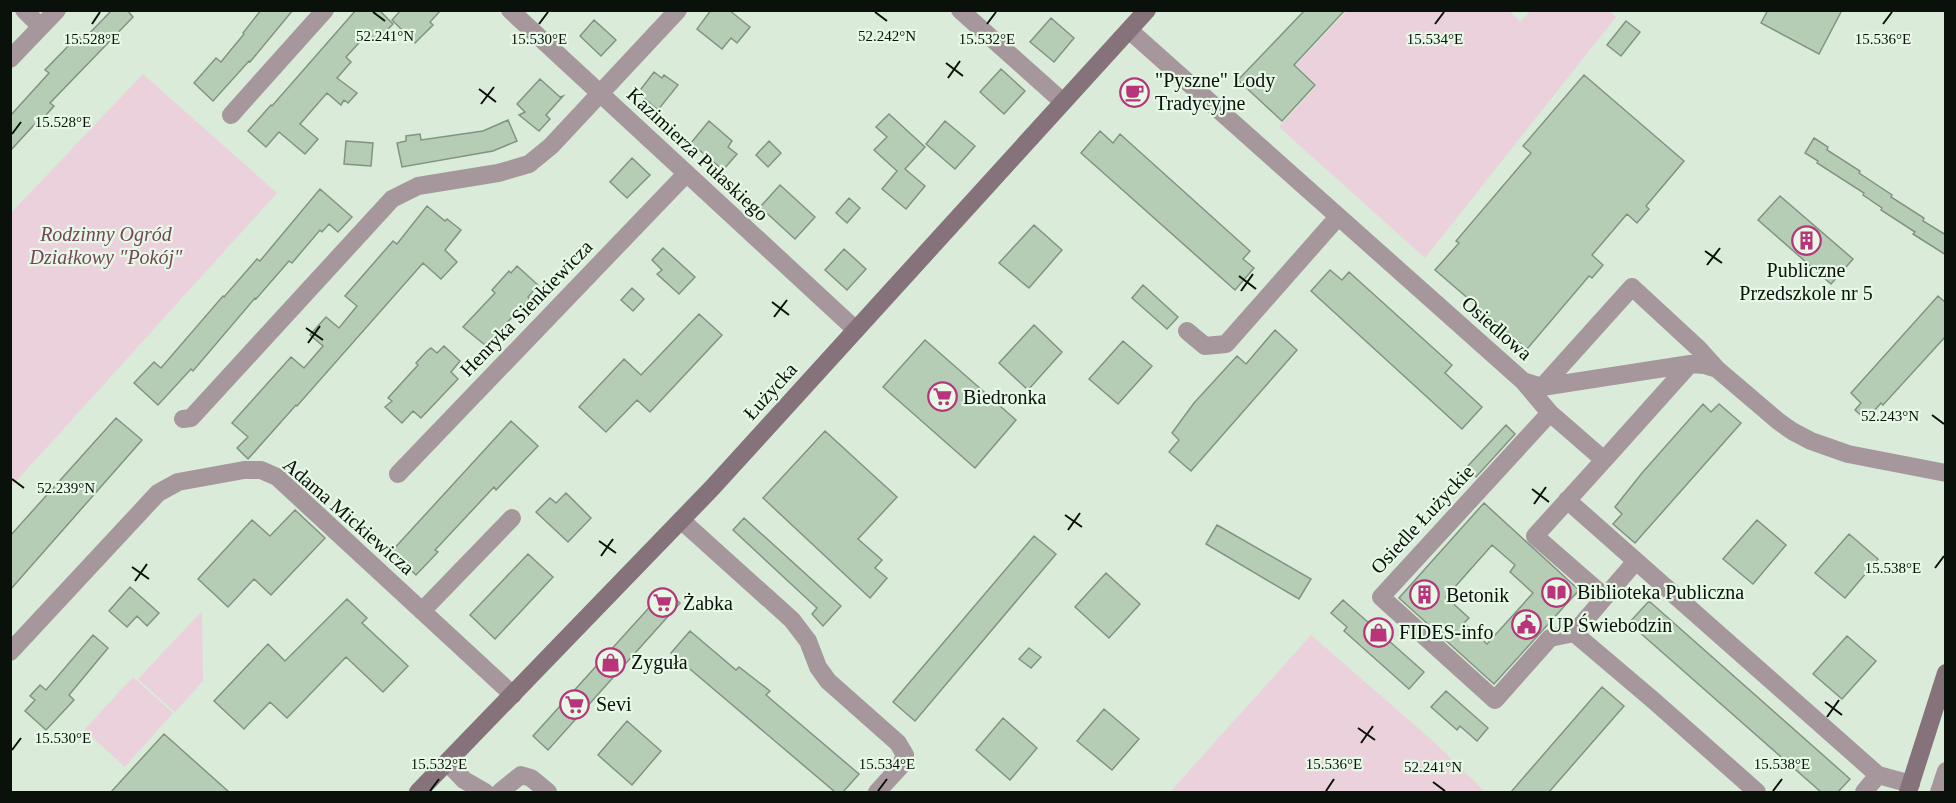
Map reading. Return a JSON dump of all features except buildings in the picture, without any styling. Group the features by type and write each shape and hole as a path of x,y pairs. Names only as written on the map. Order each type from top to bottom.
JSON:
{"street":[{"path":"24,10 41,27"},
{"path":"10,59 57,10"},
{"path":"231,115 325,10"},
{"name":"Kazimierza Pułaskiego","path":"510,10 856,330"},
{"path":"183,419 191,418 392,200 418,186 498,173 529,164 551,146 678,10"},
{"path":"960,10 1063,102"},
{"name":"Łużycka","path":"418,792 681,520 1147,10"},
{"name":"Osiedlowa","path":"1130,30 1523,381 1542,387 1690,364 1704,365 1717,369 1778,421 1811,441 1848,454 1946,473"},
{"name":"Henryka Sienkiewicza","path":"398,474 686,174"},
{"path":"1186,331 1205,346 1226,345 1338,217"},
{"path":"1542,387 1632,287 1698,348 1717,369"},
{"path":"1605,597 1535,536 1690,364"},
{"path":"1523,381 1550,413 1604,460"},
{"name":"Osiedle Łużyckie","path":"1550,413 1381,597 1495,700 1550,638 1574,633"},
{"name":"Adama Mickiewicza","path":"10,652 158,493 178,482 244,470 261,470 277,477 513,695"},
{"path":"1567,500 1878,775 1910,788 1946,673"},
{"path":"422,611 512,518"},
{"path":"681,520 792,620 808,641 818,667 828,681 898,743 905,755 900,766 877,792"},
{"path":"1636,561 1574,633 1757,792"},
{"path":"447,762 464,780 485,792"},
{"path":"1939,792 1946,771"},
{"path":"500,792 521,775 531,778 549,792"},
{"path":"1864,792 1878,775"}],"green space":[{"path":"1347,11 1509,11 1520,21 1531,11 1610,11 1616,17 1425,258 1279,127 1317,85 1296,65"},
{"name":"Rodzinny Ogród Działkowy \"Pokój\"","path":"143,74 277,193 11,487 11,213"},
{"path":"202,611 203,681 175,712 138,679"},
{"path":"1311,635 1433,741 1484,792 1170,792"},
{"path":"133,677 173,713 125,767 84,730"}],"place":[{"name":"\"Pyszne\" Lody Tradycyjne","path":"1134,92"},
{"name":"Publiczne Przedszkole nr 5","path":"1806,240"},
{"name":"Biedronka","path":"942,397"},
{"name":"Biblioteka Publiczna","path":"1556,592"},
{"name":"Betonik","path":"1425,595"},
{"name":"Żabka","path":"662,603"},
{"name":"UP Świebodzin","path":"1527,625"},
{"name":"FIDES-info","path":"1378,632"},
{"name":"Zyguła","path":"610,662"},
{"name":"Sevi","path":"575,704"}]}
